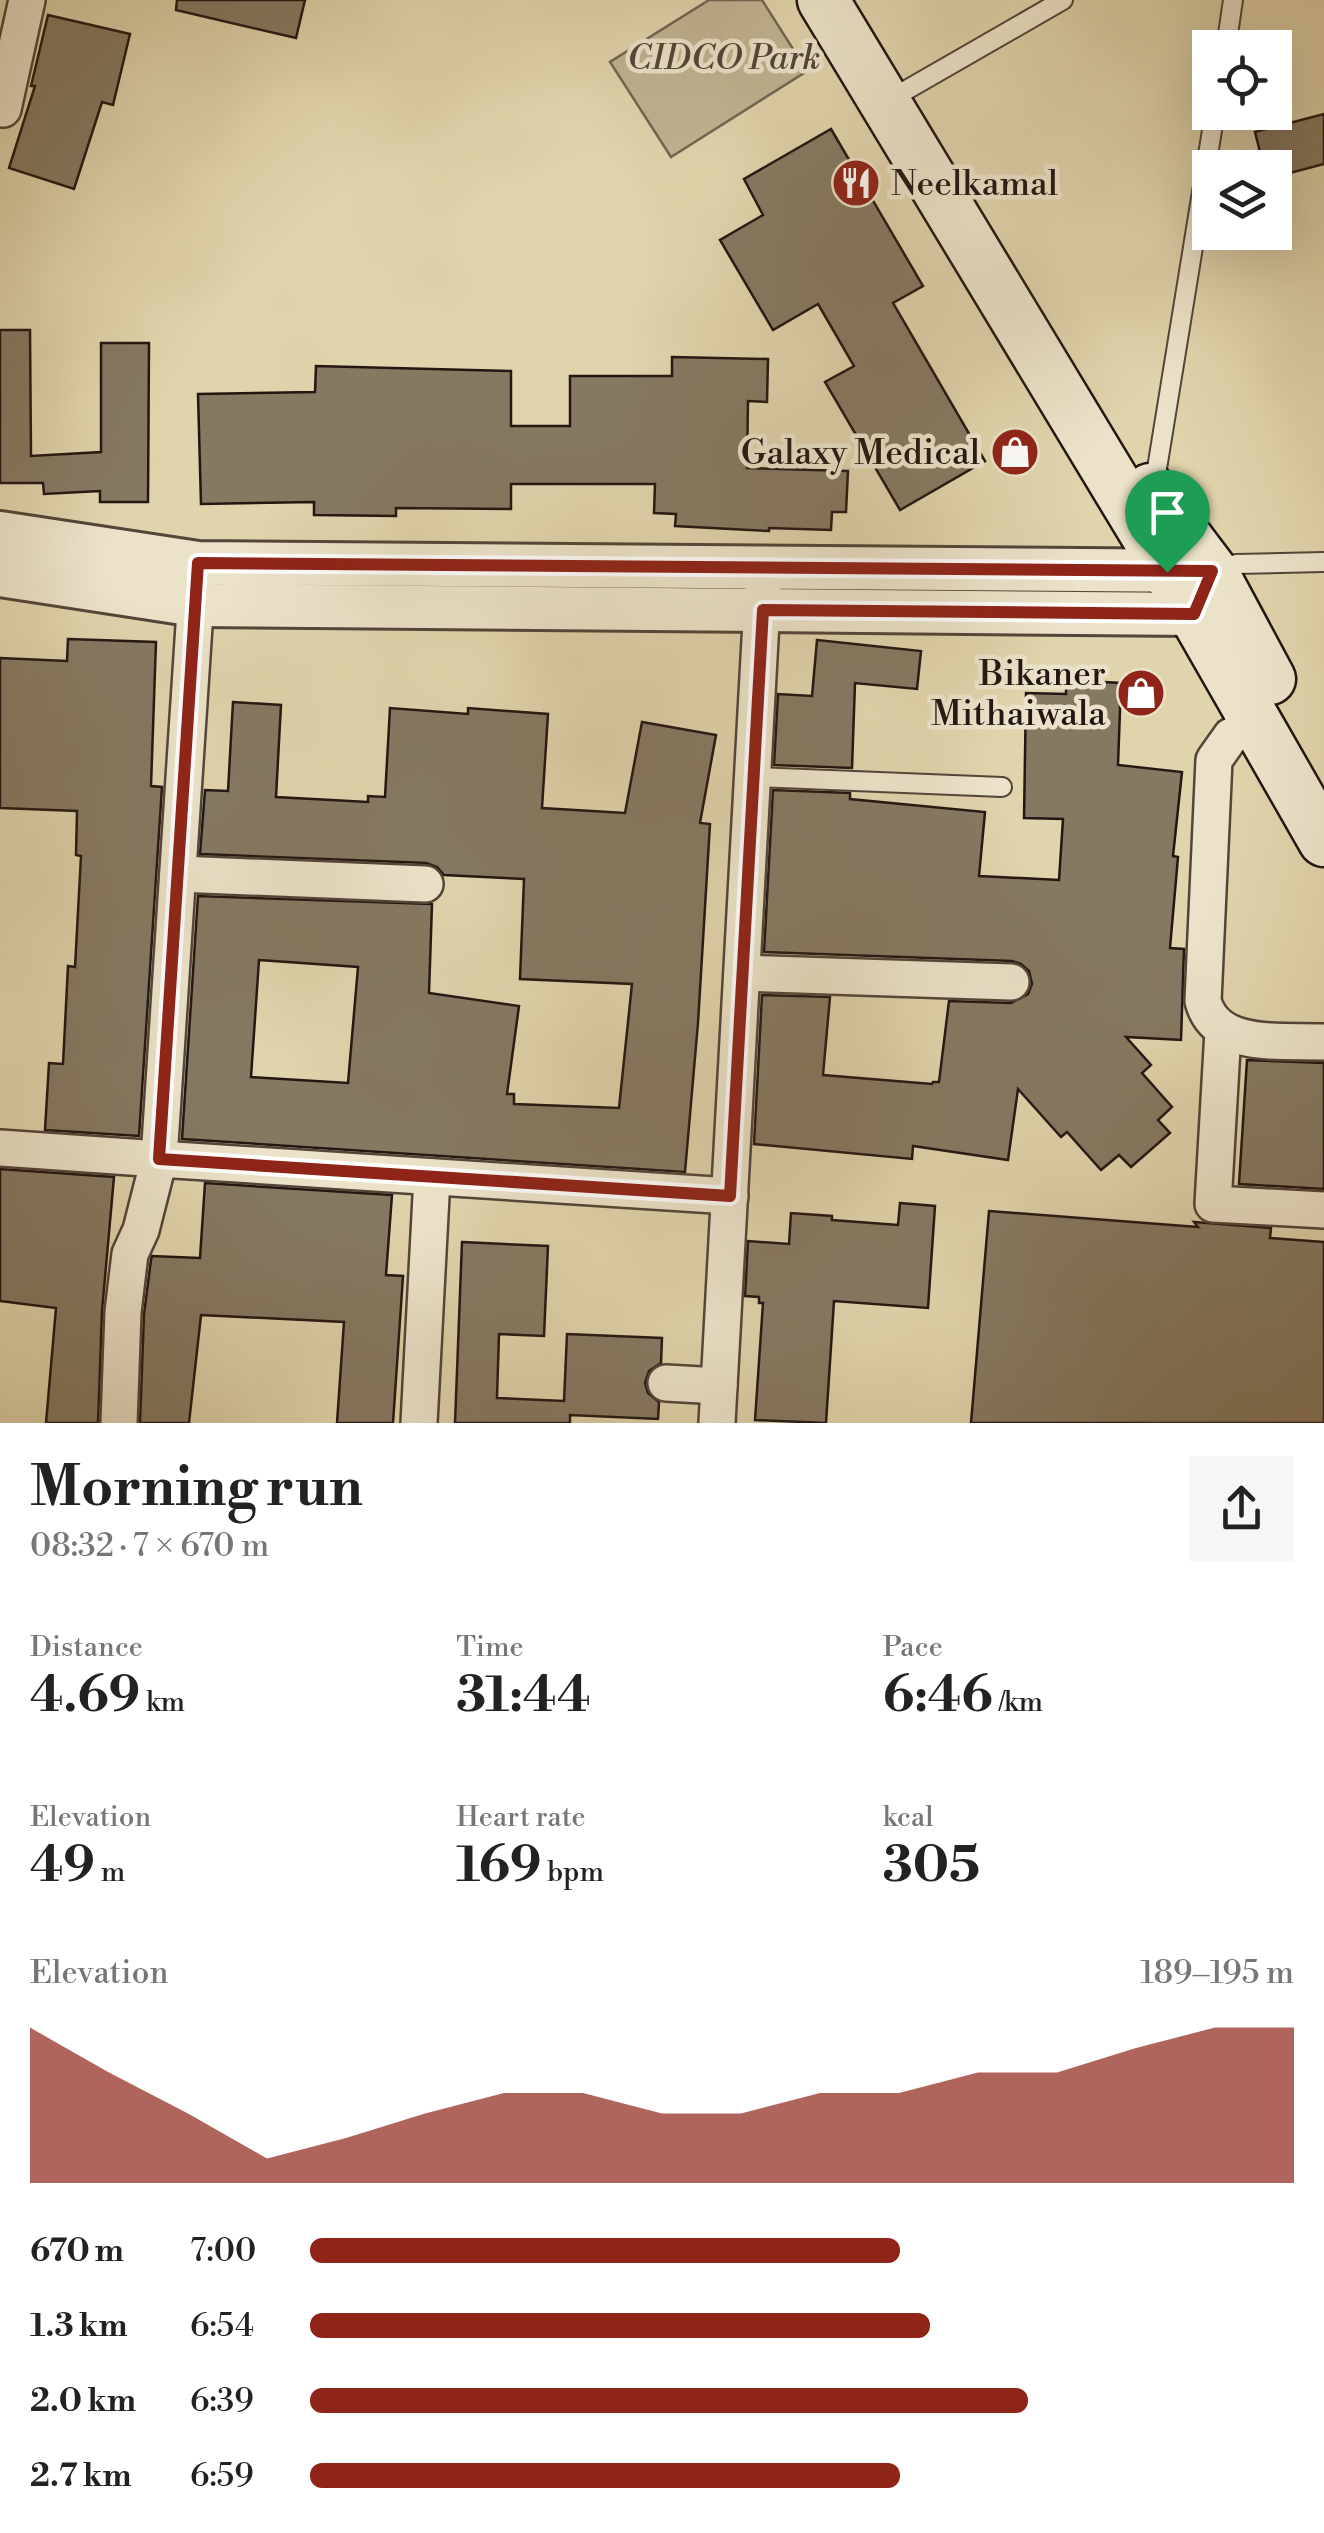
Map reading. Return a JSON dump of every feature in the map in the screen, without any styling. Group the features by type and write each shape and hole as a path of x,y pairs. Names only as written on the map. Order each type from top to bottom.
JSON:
{"main road":[{"path":"823,0 897,95 1153,494 1191,586 1258,723 1324,841"},
{"path":"857,0 897,95 1191,586 1324,777"}],"street":[{"path":"1,112 26,0"},
{"path":"0,533 198,563 763,590"},
{"path":"119,1423 123,1312 130,1254 141,1230 159,1159 198,563"},
{"path":"0,575 196,605 763,590 1191,586"},
{"path":"716,1423 763,590"},
{"path":"1258,723 1230,736 1214,760 1203,1001 1208,1020 1243,1038 1324,1042"},
{"path":"178,874 425,884"},
{"path":"742,973 1011,982"},
{"path":"1223,1031 1213,1204 1324,1210"},
{"path":"0,1148 730,1196"},
{"path":"419,1423 432,1176"},
{"path":"666,1383 718,1386"}],"lane":[{"path":"897,95 1063,0"},
{"path":"1229,30 1233,0"},
{"path":"1153,494 1212,130"},
{"path":"1191,586 1236,564 1324,562"},
{"path":"754,777 1002,788"}],"green space":[{"name":"CIDCO Park","path":"709,0 762,0 807,71 671,157 610,62"}],"building":[{"path":"177,0 305,0 296,38 176,10"},
{"path":"48,15 130,34 113,105 102,102 74,189 9,168 35,86 31,86"},
{"path":"1324,114 1324,164 1292,172 1292,150 1260,150 1255,132 1292,130 1292,122"},
{"path":"831,129 923,286 893,303 985,461 900,510 825,382 854,366 818,304 773,330 720,240 763,215 744,179"},
{"path":"0,330 30,330 31,456 101,452 101,343 149,343 148,502 100,502 100,491 44,494 43,483 0,483"},
{"path":"672,357 768,359 767,402 748,401 747,468 848,471 846,512 832,512 831,530 675,526 676,514 654,513 655,484 511,484 511,509 396,508 396,516 314,515 314,502 201,504 198,394 315,392 316,366 511,371 511,426 570,426 570,376 672,376"},
{"path":"68,639 156,642 151,786 162,787 139,1136 45,1130 49,1063 63,1064 68,966 75,967 81,856 76,855 77,811 0,808 0,658 67,661"},
{"path":"817,640 921,651 917,689 855,683 852,768 774,765 778,694 812,696"},
{"path":"1066,680 1121,683 1118,765 1182,772 1173,856 1178,857 1170,948 1184,949 1181,1040 1126,1037 1151,1065 1142,1073 1172,1107 1158,1120 1170,1133 1131,1167 1119,1155 1101,1170 1067,1132 1061,1137 1018,1089 1008,1160 913,1146 912,1159 754,1144 762,995 830,997 823,1075 932,1084 939,1082 949,1001 1011,1003 1028,994 1032,984 1029,971 1012,961 764,952 773,790 850,793 850,799 985,812 979,876 1059,880 1063,819 1024,818 1026,693 1066,694"},
{"path":"233,702 281,705 276,797 368,802 368,796 385,797 390,708 468,714 468,708 548,714 542,808 625,813 642,722 716,735 700,823 710,824 685,1172 182,1139 198,896 432,904 429,993 519,1006 507,1094 514,1094 514,1104 619,1108 632,984 520,979 524,879 444,875 426,863 200,854 205,790 228,791","holes":["259,960 358,967 348,1083 251,1077"]},
{"path":"1247,1060 1324,1063 1324,1189 1239,1184"},
{"path":"0,1169 114,1177 102,1311 98,1423 46,1423 56,1308 0,1301"},
{"path":"205,1183 392,1195 386,1275 403,1276 393,1423 337,1423 344,1322 201,1315 189,1423 140,1423 144,1314 152,1256 200,1258"},
{"path":"900,1203 935,1206 928,1308 834,1301 826,1423 755,1420 763,1303 759,1303 759,1297 745,1296 748,1241 789,1244 791,1213 898,1225"},
{"path":"989,1211 1198,1227 1194,1222 1271,1228 1270,1238 1324,1242 1324,1423 971,1423"},
{"path":"462,1242 548,1246 544,1336 499,1334 497,1398 564,1401 567,1334 662,1338 661,1363 649,1371 645,1383 648,1393 659,1402 658,1419 570,1415 570,1423 455,1423"}],"place":[{"name":"Neelkamal","path":"856,183"},
{"name":"Galaxy Medical","path":"1015,452"},
{"name":"Bikaner Mithaiwala","path":"1141,693"}],"route":[{"path":"198,563 1167,572 1212,571 1194,614 763,610 730,1196 159,1159 198,563"}]}
